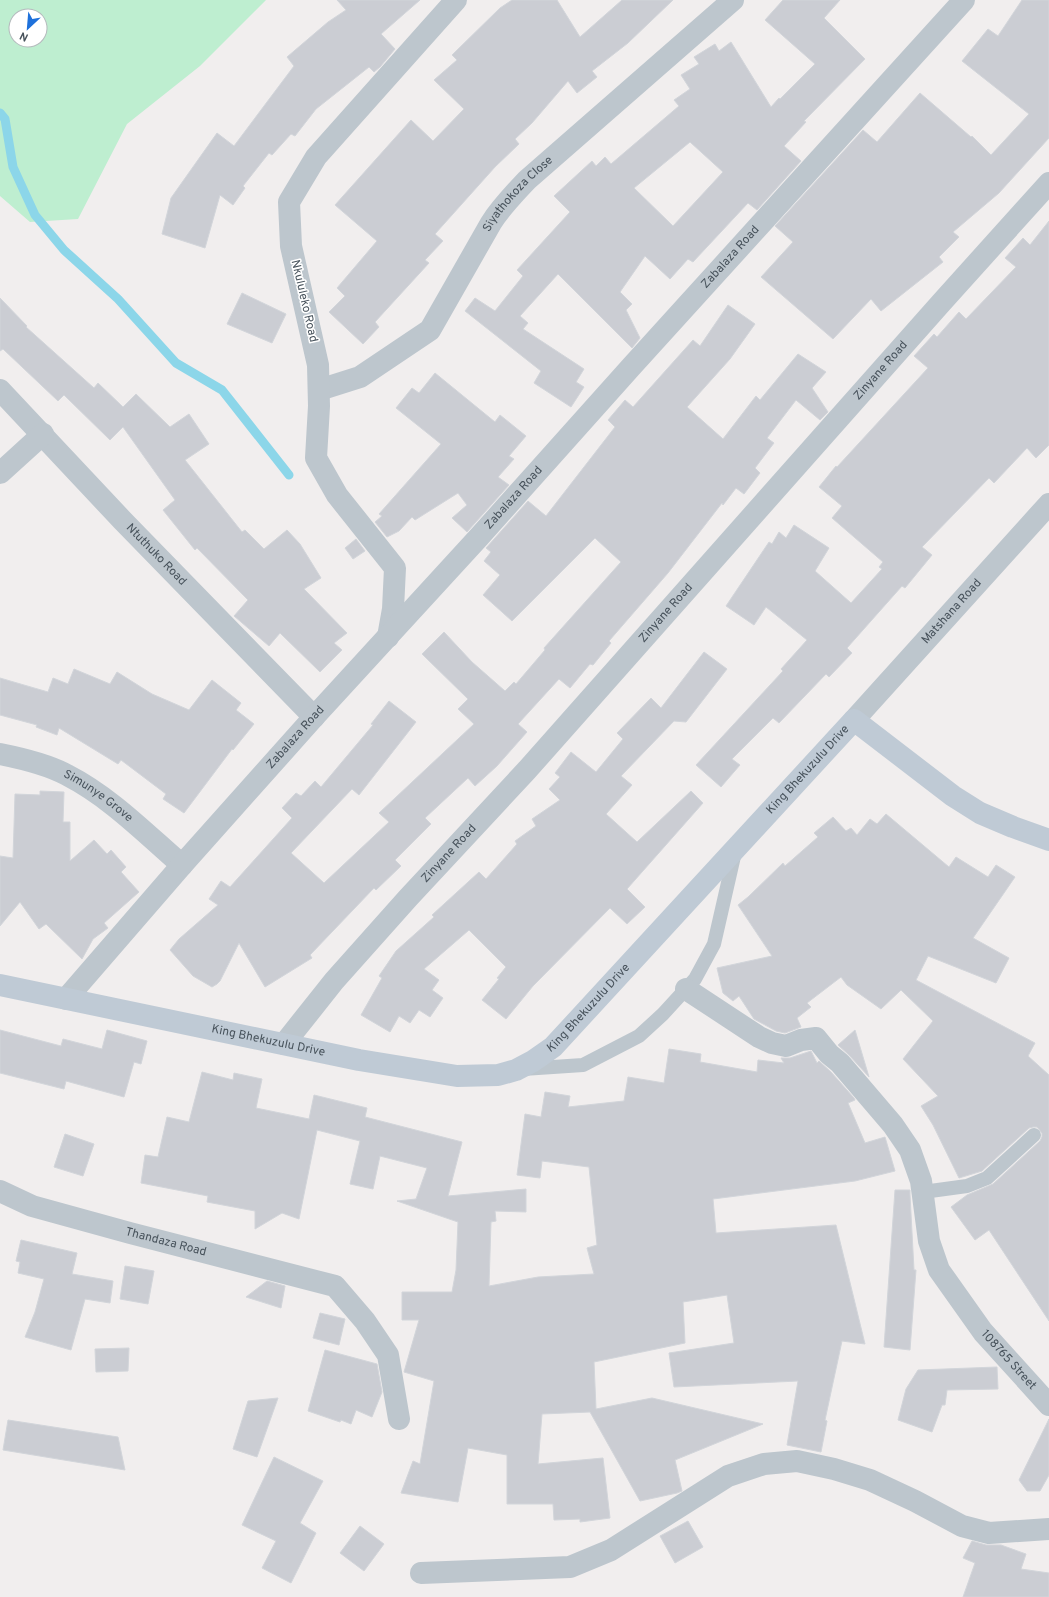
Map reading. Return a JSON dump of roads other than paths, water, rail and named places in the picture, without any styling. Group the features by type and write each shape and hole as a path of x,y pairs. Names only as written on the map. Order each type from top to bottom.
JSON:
{"street":[{"name":"Nkululeko Road","path":"388,637 393,609 395,568 337,496 316,458 319,390 318,366 291,246 289,202 316,157 456,0"},
{"name":"Siyathokoza Close","path":"319,390 360,377 430,330 499,210 527,180 733,0"},
{"name":"Zabalaza Road","path":"66,999 182,865 314,717 964,0"},
{"name":"Zinyane Road","path":"284,1044 355,957 527,770 1049,183"},
{"name":"Ntuthuko Road","path":"0,390 44,434 123,520 314,717"},
{"path":"0,473 44,434"},
{"name":"Matshana Road","path":"854,720 1049,504"},
{"name":"King Bhekuzulu Drive","path":"0,985 359,1060 457,1076 498,1075 516,1070 533,1061 553,1047 854,720 953,796 980,813 1049,840"},
{"name":"Simunye Grove","path":"0,754 66,774 110,802 182,865"},
{"name":"108765 Street","path":"686,989 759,1037 772,1043 786,1046 801,1040 816,1038 829,1054 840,1063 893,1125 910,1150 921,1181 929,1241 939,1270 983,1332 1049,1405"},
{"name":"Thandaza Road","path":"0,1191 32,1206 335,1286 365,1321 388,1356 399,1419"},
{"path":"421,1573 570,1566 611,1550 728,1476 764,1464 797,1461 834,1469 870,1480 915,1501 962,1526 988,1533 1049,1529"}],"lane":[{"path":"516,1070 583,1065 639,1036 663,1014 695,979 714,944 736,848"},
{"path":"923,1192 967,1186 987,1178 1034,1135"}],"waterway":[{"path":"0,113 5,119 13,167 35,215 64,250 118,299 176,363 222,390 289,475"}]}
